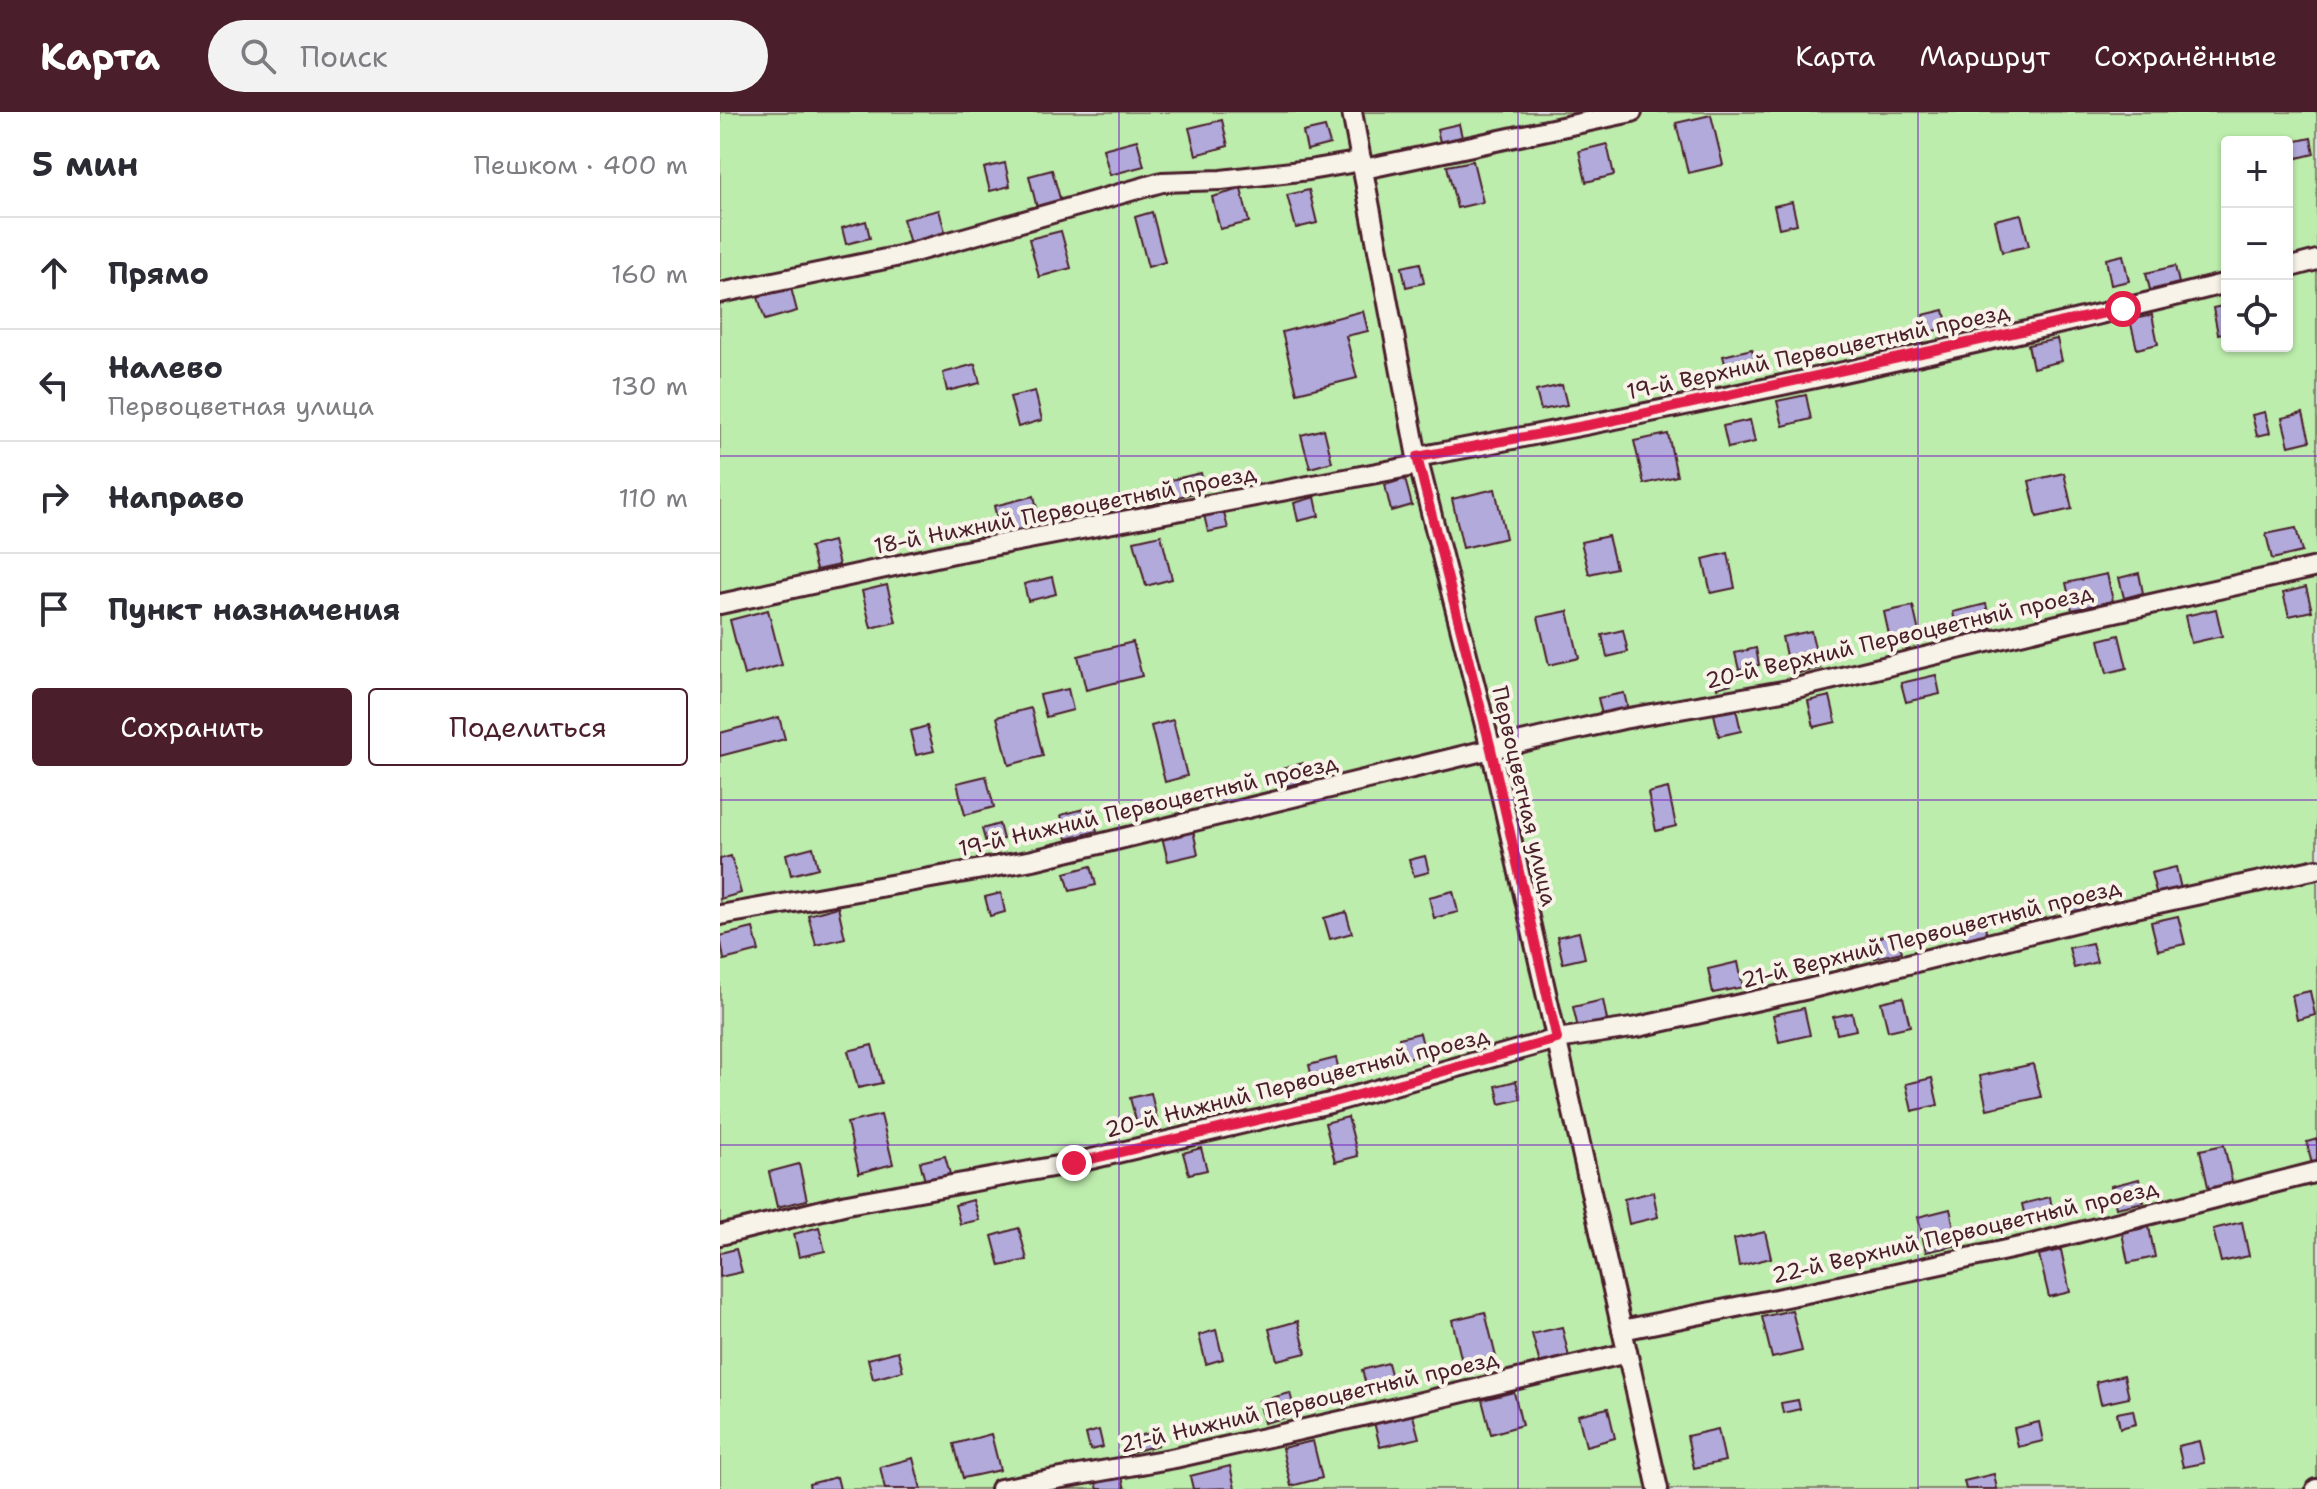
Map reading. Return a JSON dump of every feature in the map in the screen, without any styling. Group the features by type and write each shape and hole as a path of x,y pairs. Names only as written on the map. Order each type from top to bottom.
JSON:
{"lane":[{"name":"Первоцветная улица","path":"1352,112 1418,461 1491,749 1658,1489"},
{"path":"720,293 900,256 1162,182 1221,180 1363,165 1632,112"},
{"path":"2293,266 2317,260"},
{"name":"19-й Верхний Первоцветный проезд","path":"1418,461 2123,309 2221,284"},
{"name":"18-й Нижний Первоцветный проезд","path":"720,604 954,553 1418,461"},
{"name":"20-й Верхний Первоцветный проезд","path":"1491,749 1623,719 1788,690 2317,567"},
{"name":"19-й Нижний Первоцветный проезд","path":"720,915 1033,860 1491,749"},
{"name":"21-й Верхний Первоцветный проезд","path":"1557,1039 1638,1027 1744,1004 2112,913 2317,869"},
{"name":"20-й Нижний Первоцветный проезд","path":"720,1235 847,1204 1089,1160 1330,1103 1557,1039"},
{"name":"22-й Верхний Первоцветный проезд","path":"1622,1330 2029,1245 2317,1172"},
{"name":"21-й Нижний Первоцветный проезд","path":"1000,1489 1190,1455 1627,1353"}],"green space":[{"path":"720,112 2317,112 2317,1489 720,1489"}],"building":[{"path":"1711,115 1723,165 1688,173 1676,123"},
{"path":"1222,120 1228,146 1196,155 1189,128"},
{"path":"1459,124 1462,137 1440,142 1437,129"},
{"path":"1325,127 1330,144 1307,150 1303,132"},
{"path":"2311,138 2314,154 2293,159 2293,142"},
{"path":"1137,140 1144,166 1110,175 1103,149"},
{"path":"1607,144 1614,175 1586,182 1579,151"},
{"path":"1473,161 1483,202 1457,208 1447,166"},
{"path":"1005,163 1010,186 990,191 984,168"},
{"path":"1052,170 1061,202 1037,208 1029,176"},
{"path":"1241,189 1249,222 1220,229 1212,197"},
{"path":"1309,190 1317,223 1296,228 1287,195"},
{"path":"1792,202 1797,224 1779,228 1774,206"},
{"path":"939,210 946,235 910,244 903,219"},
{"path":"1152,212 1165,262 1148,267 1135,217"},
{"path":"2021,214 2029,246 2002,252 1995,220"},
{"path":"866,221 870,238 846,244 842,228"},
{"path":"1061,231 1071,268 1039,277 1029,239"},
{"path":"2123,255 2129,281 2111,285 2106,259"},
{"path":"1420,263 1424,283 1406,287 1402,267"},
{"path":"2175,266 2179,283 2150,290 2146,273"},
{"path":"791,288 797,311 765,320 758,297"},
{"path":"2221,306 2221,333 2218,334 2213,308"},
{"path":"1944,310 1948,328 1927,332 1923,315"},
{"path":"1363,311 1368,331 1346,336 1357,378 1297,393 1282,332"},
{"path":"2152,315 2158,344 2137,349 2130,320"},
{"path":"2057,339 2062,361 2033,368 2028,345"},
{"path":"1752,349 1757,369 1728,375 1723,356"},
{"path":"975,364 980,383 947,391 943,373"},
{"path":"1562,385 1567,405 1541,410 1536,391"},
{"path":"1035,391 1042,420 1018,427 1010,397"},
{"path":"1806,395 1811,419 1783,426 1777,401"},
{"path":"2265,412 2270,433 2257,436 2252,415"},
{"path":"2303,413 2310,441 2289,446 2282,418"},
{"path":"1750,420 1755,442 1728,448 1723,426"},
{"path":"1324,429 1332,462 1310,468 1301,435"},
{"path":"1668,434 1677,476 1644,484 1634,441"},
{"path":"1201,473 1205,490 1171,499 1166,481"},
{"path":"2064,473 2072,509 2037,517 2029,481"},
{"path":"1405,479 1412,505 1391,511 1385,485"},
{"path":"1495,489 1506,538 1463,548 1452,499"},
{"path":"1034,496 1041,525 1001,535 994,506"},
{"path":"1315,497 1319,516 1298,521 1294,503"},
{"path":"1223,510 1228,528 1208,532 1204,515"},
{"path":"2296,528 2302,552 2272,559 2266,534"},
{"path":"1161,535 1172,579 1146,586 1134,541"},
{"path":"1608,536 1616,568 1589,574 1581,542"},
{"path":"833,541 839,565 816,570 810,547"},
{"path":"1728,553 1735,588 1711,593 1703,559"},
{"path":"2139,573 2143,593 2124,598 2119,578"},
{"path":"2107,574 2113,601 2072,610 2066,583"},
{"path":"1052,577 1056,594 1028,601 1024,584"},
{"path":"887,585 896,622 871,628 862,591"},
{"path":"2306,587 2312,611 2289,616 2283,593"},
{"path":"1986,604 1992,629 1958,637 1953,612"},
{"path":"1913,606 1920,637 1891,644 1884,612"},
{"path":"2216,609 2222,636 2191,643 2185,616"},
{"path":"768,610 782,665 744,675 730,620"},
{"path":"1568,611 1579,658 1549,665 1538,617"},
{"path":"1623,630 1628,652 1607,657 1602,635"},
{"path":"1811,631 1820,668 1790,675 1782,637"},
{"path":"2119,635 2127,668 2107,673 2099,640"},
{"path":"1133,642 1142,676 1086,690 1078,656"},
{"path":"1756,648 1759,665 1739,670 1735,653"},
{"path":"1728,671 1731,684 1717,688 1714,675"},
{"path":"1936,675 1940,694 1906,702 1901,683"},
{"path":"1068,689 1073,710 1046,717 1040,695"},
{"path":"1624,693 1628,709 1602,715 1598,698"},
{"path":"1830,696 1836,722 1814,727 1808,701"},
{"path":"1031,708 1043,756 1009,765 997,717"},
{"path":"1736,709 1741,731 1719,736 1714,714"},
{"path":"779,717 785,739 720,756 720,733"},
{"path":"1173,720 1187,776 1165,782 1151,726"},
{"path":"927,726 934,751 916,755 910,731"},
{"path":"1303,763 1307,781 1286,786 1282,769"},
{"path":"986,776 994,807 965,815 957,783"},
{"path":"1668,788 1676,826 1656,831 1648,793"},
{"path":"1091,807 1097,831 1067,839 1061,815"},
{"path":"999,824 1003,839 986,843 982,829"},
{"path":"1193,830 1198,854 1168,861 1162,837"},
{"path":"813,847 818,868 791,875 786,854"},
{"path":"731,856 741,893 720,899 720,859"},
{"path":"1425,856 1429,872 1414,876 1409,860"},
{"path":"1091,866 1096,885 1070,891 1065,873"},
{"path":"2176,867 2181,889 2157,895 2151,873"},
{"path":"1453,891 1458,912 1434,918 1429,897"},
{"path":"1001,893 1005,912 990,916 985,897"},
{"path":"2083,895 2086,912 2067,916 2063,900"},
{"path":"838,907 845,938 816,945 808,915"},
{"path":"1346,912 1352,933 1330,939 1324,918"},
{"path":"2178,916 2185,944 2158,950 2151,922"},
{"path":"1983,917 1987,935 1965,941 1960,922"},
{"path":"753,928 759,951 724,960 720,936"},
{"path":"1579,932 1585,958 1563,963 1557,937"},
{"path":"1897,933 1902,952 1875,958 1870,939"},
{"path":"2092,943 2097,962 2074,968 2069,948"},
{"path":"1738,962 1743,987 1713,993 1708,969"},
{"path":"2310,991 2315,1015 2297,1020 2292,995"},
{"path":"1903,997 1910,1026 1888,1031 1881,1002"},
{"path":"1603,1000 1607,1020 1578,1028 1573,1007"},
{"path":"1804,1008 1810,1035 1779,1042 1773,1015"},
{"path":"1852,1013 1856,1030 1837,1034 1833,1017"},
{"path":"1420,1033 1425,1053 1405,1059 1399,1038"},
{"path":"872,1045 882,1083 858,1088 848,1051"},
{"path":"1336,1058 1341,1079 1314,1086 1309,1065"},
{"path":"2033,1064 2041,1097 1987,1109 1980,1076"},
{"path":"1932,1078 1938,1105 1912,1111 1906,1084"},
{"path":"1516,1081 1521,1099 1500,1104 1496,1086"},
{"path":"1151,1093 1157,1119 1137,1124 1130,1098"},
{"path":"881,1115 893,1164 859,1173 847,1123"},
{"path":"1348,1117 1358,1156 1335,1162 1325,1123"},
{"path":"2317,1139 2317,1164 2312,1165 2307,1142"},
{"path":"2224,1145 2233,1186 2209,1191 2200,1150"},
{"path":"1201,1148 1207,1170 1189,1174 1183,1153"},
{"path":"945,1156 950,1174 925,1181 920,1162"},
{"path":"799,1164 807,1200 777,1207 769,1172"},
{"path":"2139,1179 2144,1202 2116,1208 2111,1186"},
{"path":"1653,1192 1658,1217 1629,1224 1624,1199"},
{"path":"2050,1197 2053,1215 2026,1221 2022,1204"},
{"path":"973,1200 979,1220 960,1224 955,1205"},
{"path":"1950,1209 1958,1245 1926,1252 1918,1217"},
{"path":"2242,1222 2249,1256 2221,1262 2213,1229"},
{"path":"819,1227 825,1251 799,1257 794,1234"},
{"path":"2149,1227 2155,1257 2128,1263 2122,1233"},
{"path":"1019,1228 1027,1260 1000,1266 992,1236"},
{"path":"1765,1232 1771,1258 1739,1266 1734,1239"},
{"path":"736,1249 742,1272 720,1277 720,1253"},
{"path":"2061,1250 2070,1292 2049,1297 2039,1255"},
{"path":"1792,1310 1802,1351 1772,1358 1762,1317"},
{"path":"1485,1312 1496,1357 1463,1366 1452,1320"},
{"path":"1298,1321 1306,1353 1277,1360 1269,1329"},
{"path":"1562,1327 1569,1357 1540,1364 1532,1334"},
{"path":"1216,1330 1223,1359 1206,1364 1199,1335"},
{"path":"898,1351 903,1371 873,1379 868,1359"},
{"path":"1388,1363 1394,1385 1368,1392 1362,1370"},
{"path":"2124,1375 2129,1398 2101,1404 2096,1382"},
{"path":"1514,1392 1522,1425 1491,1434 1482,1400"},
{"path":"1290,1393 1296,1415 1264,1423 1259,1401"},
{"path":"1798,1400 1800,1409 1783,1413 1781,1403"},
{"path":"1608,1408 1615,1438 1586,1446 1578,1415"},
{"path":"2133,1410 2136,1424 2120,1428 2117,1413"},
{"path":"1412,1412 1419,1438 1380,1447 1374,1422"},
{"path":"2039,1422 2043,1441 2018,1447 2014,1428"},
{"path":"1718,1429 1725,1461 1694,1468 1687,1436"},
{"path":"1099,1430 1103,1447 1090,1450 1086,1434"},
{"path":"1155,1432 1158,1445 1129,1453 1125,1439"},
{"path":"991,1434 1000,1470 963,1478 954,1444"},
{"path":"1313,1441 1322,1478 1291,1486 1282,1448"},
{"path":"2199,1441 2204,1463 2183,1467 2178,1446"},
{"path":"913,1458 921,1489 885,1489 880,1467"},
{"path":"1230,1466 1235,1488 1193,1489 1190,1476"},
{"path":"1994,1474 1997,1489 1966,1489 1964,1481"},
{"path":"837,1477 840,1489 810,1489 809,1484"},
{"path":"1122,1477 1125,1489 1098,1489 1096,1483"}],"route":[{"path":"1074,1163 1330,1103 1557,1039 1491,749 1417,457 1610,421 2123,309"}]}
